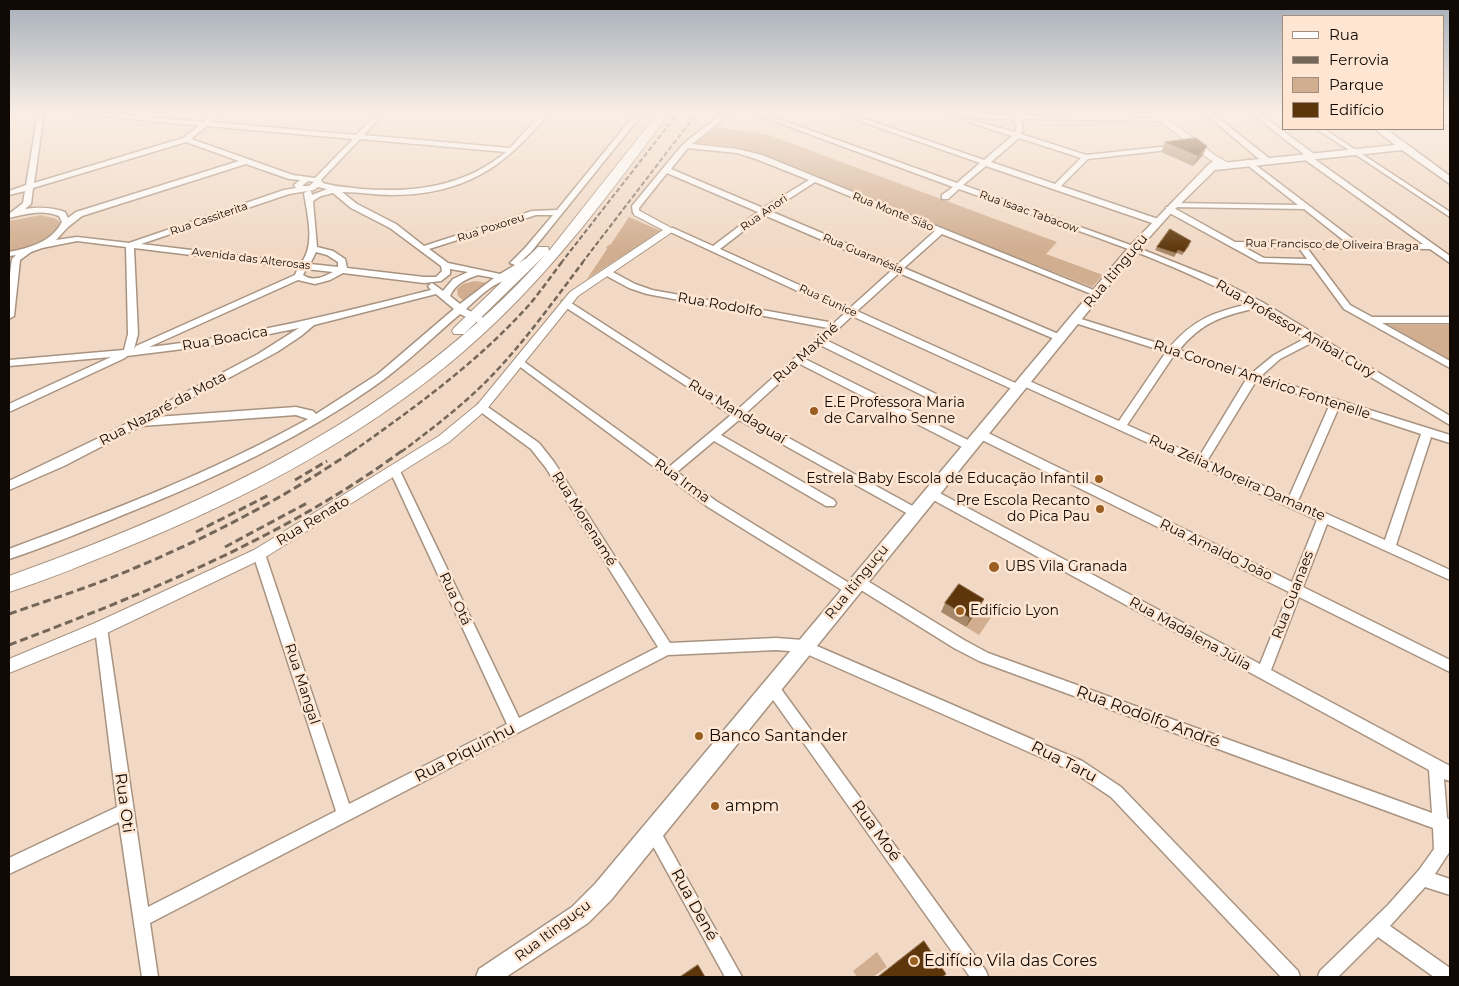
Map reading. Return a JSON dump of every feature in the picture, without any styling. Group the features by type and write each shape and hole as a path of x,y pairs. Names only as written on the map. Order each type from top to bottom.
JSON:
{"highway":[{"path":"9,584 170,520 268,473 388,402 473,317 507,279 536,256 564,228 619,159"},
{"path":"9,573 62,555 199,498 312,439 400,379 473,317 502,307 551,256 628,159"},
{"path":"502,307 514,289 515,283 507,279"}],"main road":[{"path":"1216,162 1288,159"},
{"path":"1421,159 1448,178"},
{"name":"Rua Itinguçu","path":"487,977 580,915 603,892 803,646 1097,293 1171,207 1216,162"}],"street":[{"path":"9,216 27,204 34,159"},
{"path":"9,193 123,159"},
{"path":"241,159 292,177 313,180 333,189 354,206 393,226 445,265 507,279"},
{"path":"301,187 313,180 336,159"},
{"path":"308,200 320,193 333,189 376,193 411,192 463,180 487,169 500,159"},
{"path":"445,298 447,291 454,282 466,275 502,269 517,261 602,159"},
{"path":"637,213 635,208 675,159"},
{"name":"Rua Monte Sião","path":"760,159 1097,293"},
{"name":"Rua Isaac Tabacow","path":"882,159 1134,249"},
{"path":"973,159 1158,222"},
{"path":"946,197 990,159"},
{"path":"1056,187 1084,159"},
{"path":"1213,159 1216,162"},
{"path":"1312,159 1450,260"},
{"path":"1363,159 1450,215"},
{"path":"27,204 40,210 79,214 247,161"},
{"path":"1249,162 1356,246"},
{"name":"Rua Guaranésia","path":"666,170 1060,338"},
{"path":"292,177 301,187 312,213 311,257 300,270 299,276"},
{"path":"301,187 313,180"},
{"name":"Rua Anori","path":"715,248 763,212 814,180"},
{"name":"Rua Cassiterita","path":"130,245 301,187"},
{"path":"354,206 362,198 376,193"},
{"path":"1171,207 1307,207"},
{"path":"1171,207 1231,244 1262,260 1314,262"},
{"path":"9,216 40,210"},
{"name":"Rua Poxoreu","path":"422,249 535,214 559,212"},
{"path":"60,213 66,219 65,225 71,236 77,239"},
{"name":"Rua Eunice","path":"637,213 670,230 715,248 851,312 1021,385"},
{"path":"9,316 11,257 55,236 79,214"},
{"name":"Rua Renato","path":"9,666 101,628 259,554 444,439 482,407 520,363 565,303 579,290 608,273 670,230"},
{"name":"Rua Maxiné","path":"670,472 738,415 940,231"},
{"name":"Avenida das Alterosas","path":"36,246 77,239 424,280 443,276 447,272 445,265"},
{"name":"Rua Francisco de Oliveira Braga","path":"1231,244 1432,247"},
{"path":"128,353 133,334 130,245"},
{"path":"1302,246 1345,305 1368,320 1450,365"},
{"path":"299,276 301,279 312,281 328,278 342,270 343,265 337,256 312,248"},
{"name":"Rua Professor Aníbal Cury","path":"1134,249 1218,283 1259,304 1450,422"},
{"name":"Rua Rodolfo","path":"608,273 632,286 650,292 836,326"},
{"path":"9,408 299,276"},
{"path":"9,554 186,485 226,467 315,419 473,317 445,298 424,280"},
{"name":"Rua Boacica","path":"9,363 128,353 219,341 312,323 436,291"},
{"name":"Rua Mandaguaí","path":"565,303 738,415 914,512"},
{"path":"1122,426 1174,350 1191,330 1216,315 1259,304"},
{"name":"Rua Coronel Américo Fontenelle","path":"1075,320 1450,439"},
{"path":"1368,320 1450,320"},
{"name":"Rua Nazaré da Mota","path":"9,486 74,456 138,422 288,340 312,323"},
{"path":"1201,462 1253,377 1277,357 1313,338"},
{"path":"819,341 932,396"},
{"name":"Rua Arnaldo João","path":"799,360 1295,589 1450,666"},
{"name":"Rua Irma","path":"520,363 712,504 853,586"},
{"name":"Rua Zélia Moreira Damante","path":"1021,385 1122,426 1450,575"},
{"path":"1292,503 1335,404"},
{"name":"Rua Morenamé","path":"482,407 535,446 550,465 667,649"},
{"path":"138,422 296,410 309,414 315,419"},
{"path":"1389,547 1427,432"},
{"path":"714,436 830,503"},
{"name":"Rua Otá","path":"395,471 516,727"},
{"name":"Rua Madalena Júlia","path":"930,493 1450,774"},
{"name":"Rua Guanaes","path":"1263,674 1324,518"},
{"name":"Rua Mangal","path":"259,554 344,814"},
{"name":"Rua Rodolfo André","path":"853,586 984,656 1445,825"},
{"name":"Rua Oti","path":"101,628 124,811 150,977"},
{"name":"Rua Piquinhu","path":"141,919 667,649 776,644 803,646"},
{"name":"Rua Taru","path":"803,646 1006,733 1092,774 1116,792 1292,977"},
{"name":"Rua Moé","path":"771,686 980,977"},
{"path":"1436,767 1445,825 1442,853"},
{"path":"9,866 124,811"},
{"name":"Rua Dené","path":"653,832 734,977"},
{"path":"1326,977 1423,878 1442,853 1450,837"},
{"path":"1423,878 1450,887"},
{"path":"1376,926 1448,977"}],"green space":[{"path":"768,159 833,159 1057,242 1046,254 1103,275 1092,287"},
{"path":"41,215 57,219 60,223 52,236 39,244 9,252 9,221"},
{"path":"629,217 661,231 587,279 607,249 606,247 611,244"},
{"path":"475,281 489,283 464,301 458,296 457,289 463,284"},
{"path":"1388,325 1450,325 1450,360"},
{"path":"979,608 992,616 979,635 966,627"},
{"path":"877,952 887,967 873,977 857,977 853,971"}],"building":[{"path":"1170,229 1191,241 1184,252 1178,250 1176,253 1157,247"},
{"path":"959,584 984,599 970,618 945,603"},
{"name":"Edifício Vila das Cores","path":"924,941 946,974 942,977 878,977"},
{"path":"698,965 705,977 680,977"}],"railway":[{"path":"561,263 642,159"},
{"path":"582,263 662,159"},
{"path":"352,452 422,401 489,346 529,305 562,262"},
{"path":"401,452 453,412 489,379 532,329 583,262"},
{"path":"9,614 106,580 193,542 249,514 302,484 354,450"},
{"path":"9,645 162,584 262,537 358,482 403,450"},
{"path":"295,480 327,461"},
{"path":"196,532 271,494"},
{"path":"225,547 309,502"}],"place":[{"name":"E.E Professora Maria de Carvalho Senne","path":"814,411"},
{"name":"Estrela Baby Escola de Educação Infantil","path":"1099,479"},
{"name":"Pre Escola Recanto do Pica Pau","path":"1100,509"},
{"name":"UBS Vila Granada","path":"994,567"},
{"name":"Edifício Lyon","path":"960,611"},
{"name":"Banco Santander","path":"699,736"},
{"name":"ampm","path":"715,806"},
{"name":"Edifício Vila das Cores","path":"914,961"}]}
